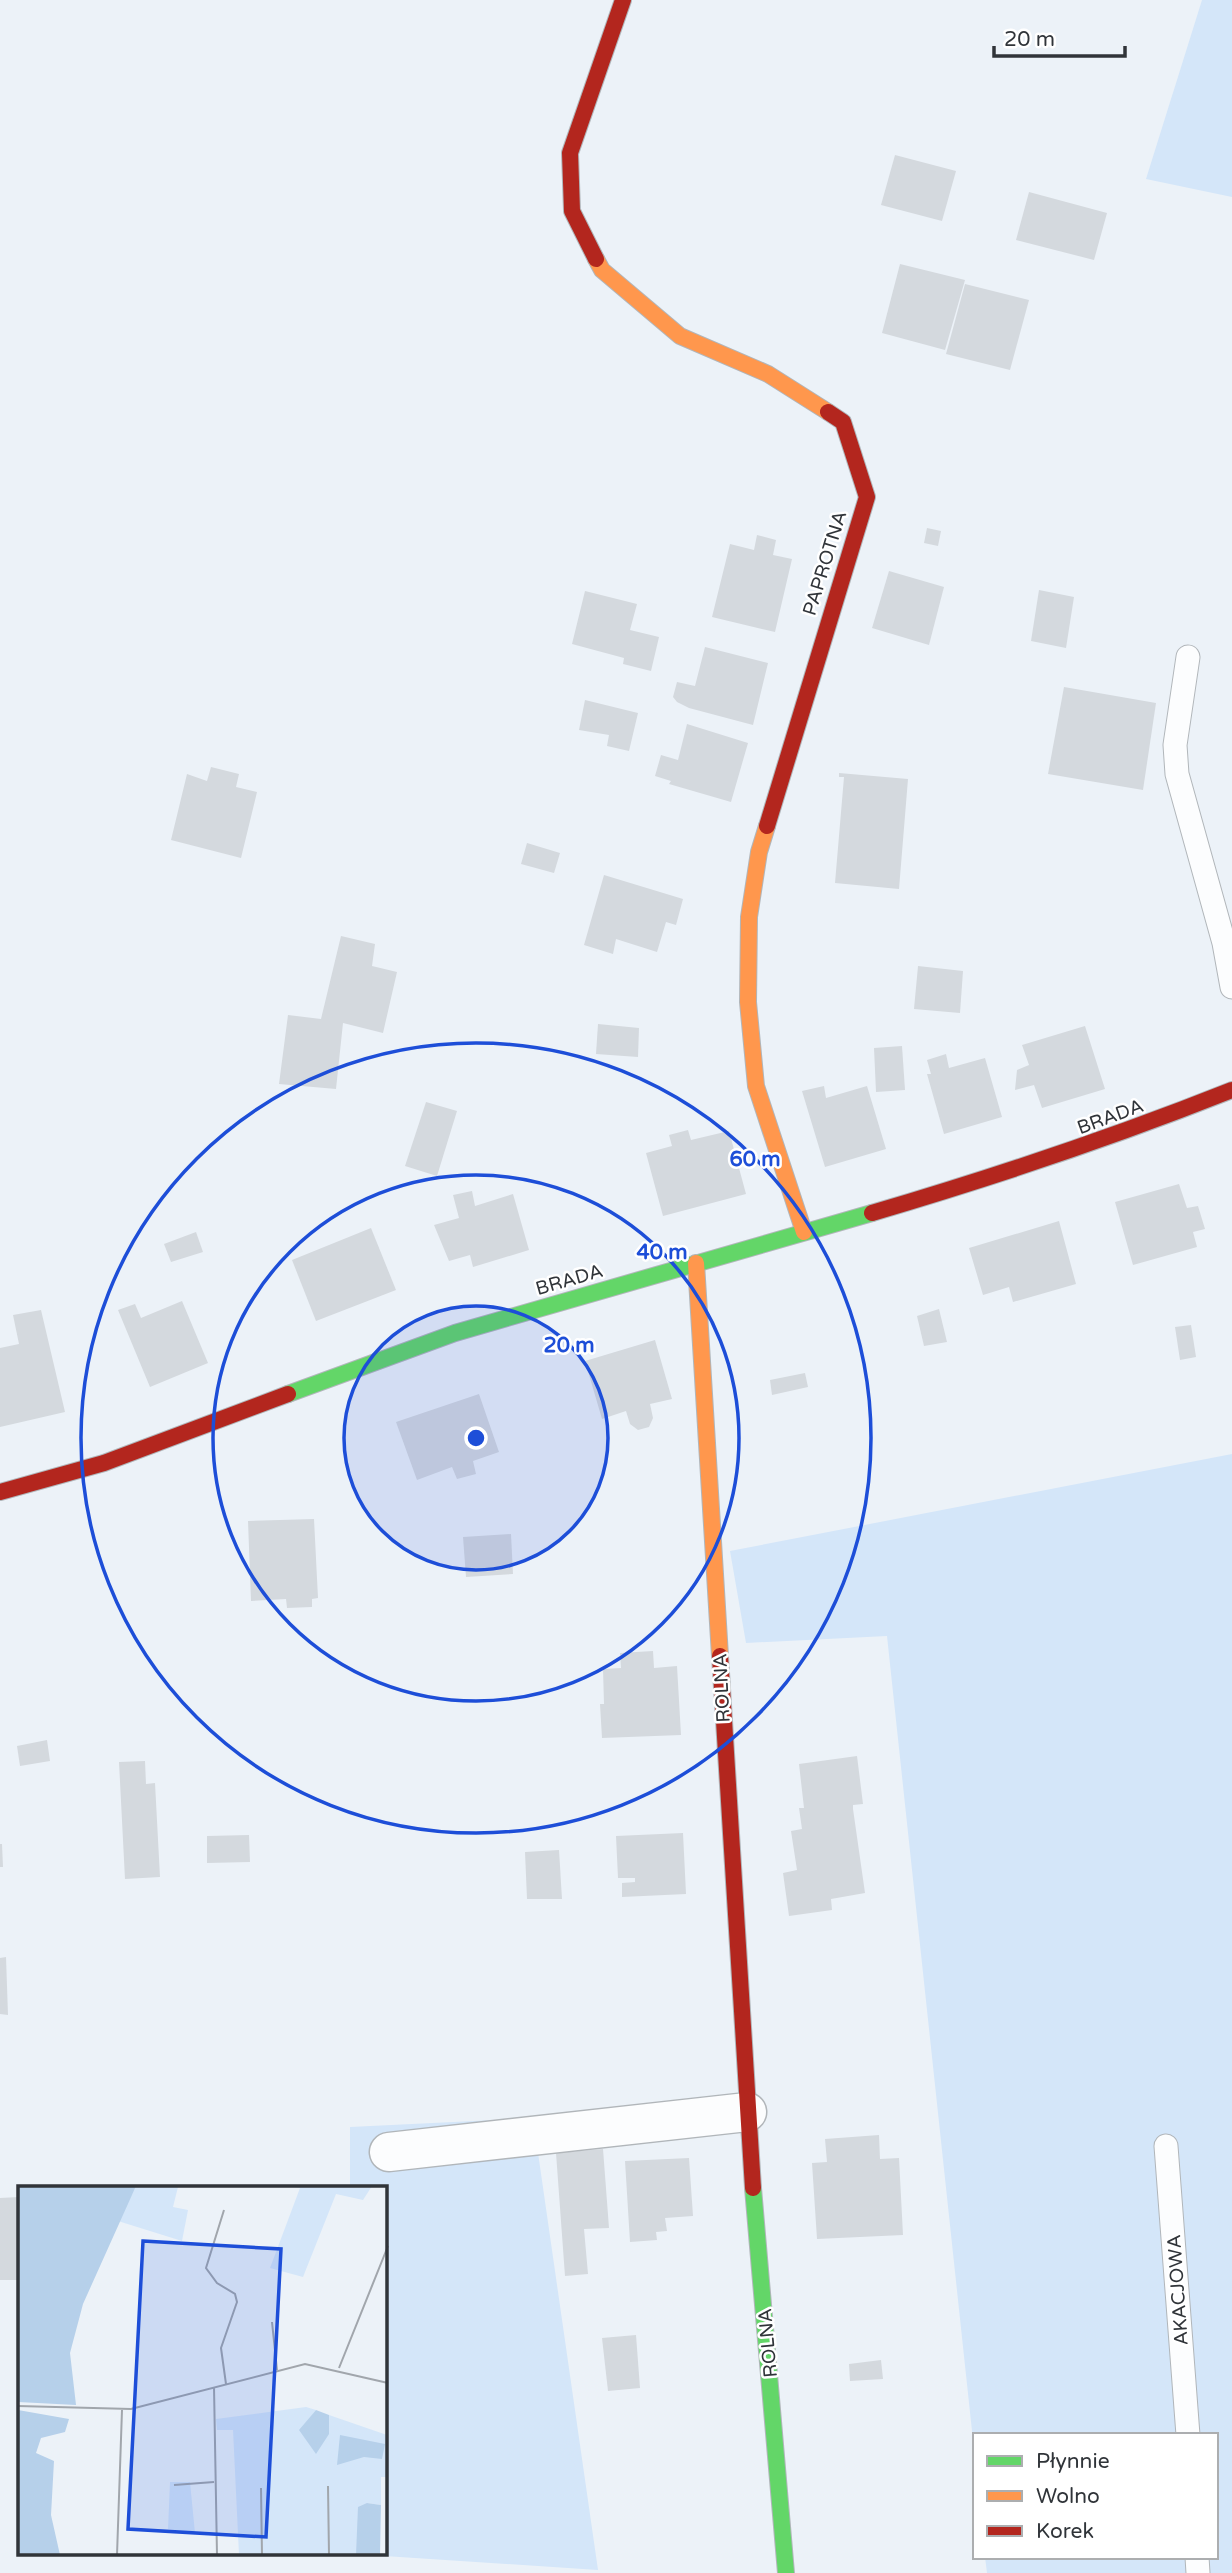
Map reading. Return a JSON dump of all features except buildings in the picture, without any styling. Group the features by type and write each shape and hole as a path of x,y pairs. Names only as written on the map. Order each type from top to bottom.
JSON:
{"street":[{"name":"PAPROTNA","path":"623,0 570,153 572,211 602,270 680,336 768,374 843,422 867,497 759,852 749,917 748,1002 756,1086 804,1232"},
{"name":"BRADA","path":"0,1492 114,1460 453,1334 979,1182 1070,1153 1232,1090"},
{"name":"ROLNA","path":"696,1263 747,2112 786,2573"},
{"path":"389,2152 747,2112"}],"lane":[{"path":"1188,657 1175,745 1177,774 1224,943 1232,987"},
{"name":"AKACJOWA","path":"1166,2146 1188,2433"}],"shaded area":[{"path":"1202,0 1232,0 1232,197 1146,179"},
{"path":"1232,1454 1232,2573 987,2573 985,2559 1218,2559 1218,2433 973,2433 973,2440 887,1636 746,1643 730,1551"},
{"path":"533,2118 598,2570 384,2556 387,2556 387,2186 350,2186 350,2127"}],"traffic: fast":[{"path":"288,1394 455,1333 872,1213"},
{"path":"753,2188 786,2573"}],"traffic: slow":[{"path":"596,259 602,270 680,336 768,374 828,412"},
{"path":"767,826 759,852 749,917 748,1002 756,1086 804,1232"},
{"path":"696,1263 720,1656"}],"traffic: jam":[{"path":"596,259 572,211 570,153 623,0"},
{"path":"767,826 867,497 843,422 828,412"},
{"path":"872,1213 1054,1156 1232,1090"},
{"path":"0,1492 104,1463 288,1394"},
{"path":"720,1656 753,2188"}]}
